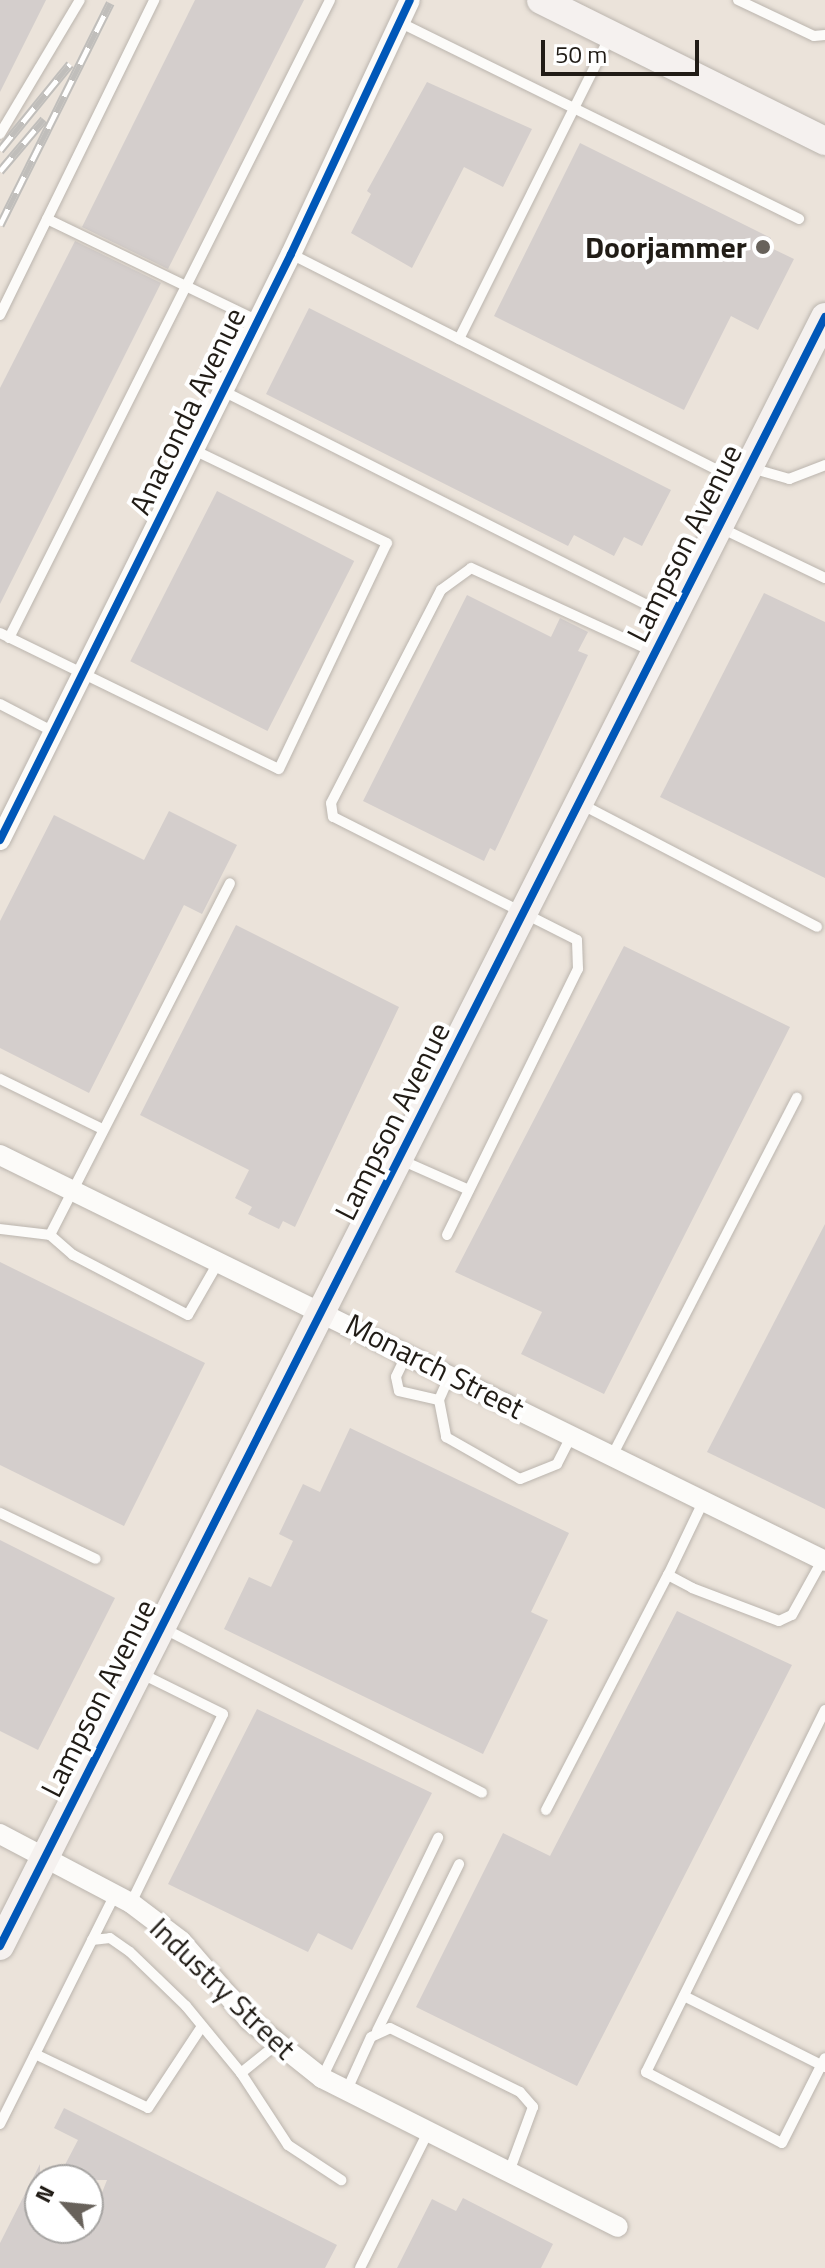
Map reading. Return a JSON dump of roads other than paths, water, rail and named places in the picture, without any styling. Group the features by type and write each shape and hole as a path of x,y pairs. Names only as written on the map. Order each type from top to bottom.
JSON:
{"main road":[{"path":"558,4 611,35 825,141"},
{"name":"Lampson Avenue","path":"0,1946 745,475 823,328"}],"street":[{"name":"Anaconda Avenue","path":"0,840 291,254 410,0"},
{"name":"Monarch Street","path":"0,1155 324,1310 824,1560"},
{"name":"Industry Street","path":"0,1834 123,1898 181,1941 277,2044 322,2078 618,2227"}],"lane":[{"path":"0,134 80,0"},
{"path":"0,315 154,0"},
{"path":"194,450 387,543 279,769 4,635 330,0"},
{"path":"738,0 814,36 825,35"},
{"path":"399,22 799,219"},
{"path":"459,339 611,35"},
{"path":"47,219 258,321"},
{"path":"291,254 459,339 745,475 789,479 825,465"},
{"path":"223,391 673,618"},
{"path":"719,527 825,578"},
{"path":"447,1235 578,969 577,940 333,817 338,790 441,590 471,568 655,653"},
{"path":"0,704 54,732"},
{"path":"580,803 817,927"},
{"path":"50,1235 70,1189 230,883"},
{"path":"0,1079 102,1129"},
{"path":"613,1454 797,1098"},
{"path":"399,1160 469,1190"},
{"path":"0,1229 50,1235 73,1255 188,1315 219,1260"},
{"path":"408,1352 396,1377 399,1391 439,1400"},
{"path":"451,1373 439,1400 446,1437 520,1479 557,1464 572,1434"},
{"path":"546,1810 704,1500"},
{"path":"0,1513 96,1559"},
{"path":"668,1575 779,1621 792,1615 824,1560"},
{"path":"161,1627 482,1793"},
{"path":"0,2124 92,1940 123,1898 223,1714 138,1672"},
{"path":"684,1996 824,2063 782,2143 646,2072 825,1710"},
{"path":"322,2078 438,1838"},
{"path":"346,2092 459,1864"},
{"path":"92,1940 101,1935 130,1952 202,2026 241,2073 288,2145 341,2180"},
{"path":"35,2054 148,2108 202,2026"},
{"path":"377,2031 390,2028 520,2092 533,2107 531,2124 509,2172"},
{"path":"241,2073 277,2044"},
{"path":"360,2268 428,2132"}],"railway":[{"path":"0,225 110,3"},
{"path":"0,150 70,64"},
{"path":"0,171 44,119"}],"place":[{"name":"Doorjammer","path":"763,247"}]}
